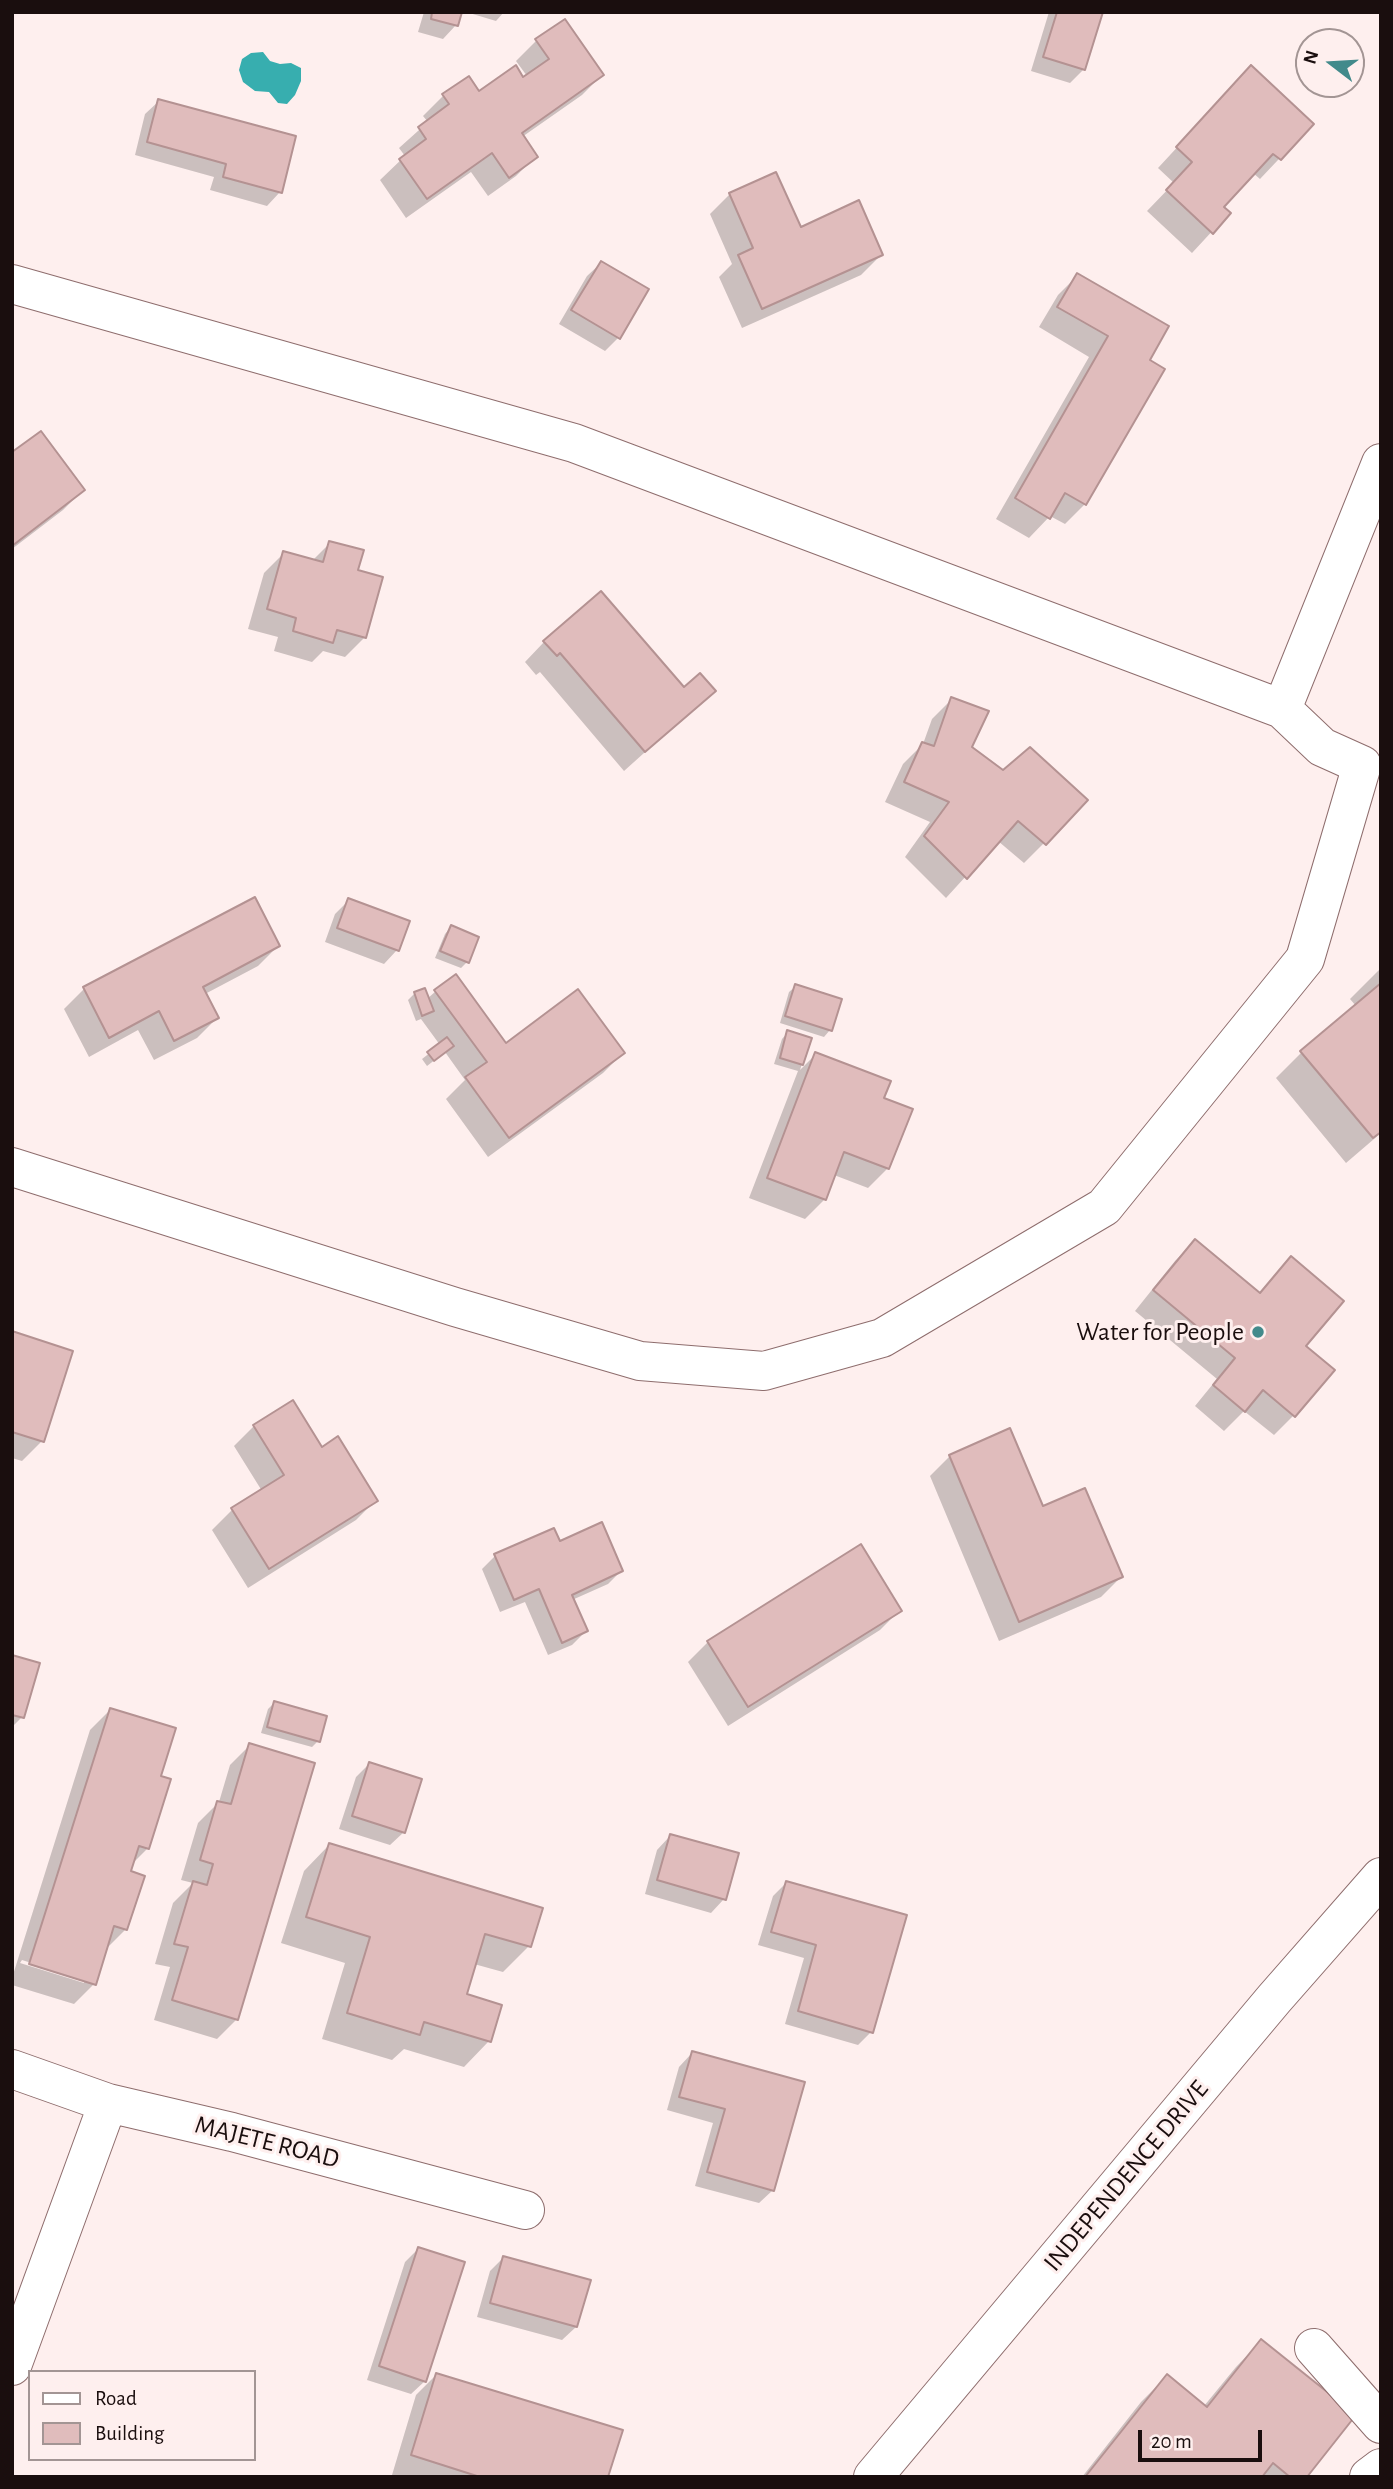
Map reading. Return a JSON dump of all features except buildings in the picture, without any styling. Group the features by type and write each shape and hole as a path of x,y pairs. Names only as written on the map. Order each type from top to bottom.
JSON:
{"street":[{"path":"12,284 574,443 1282,709 1322,747 1371,768 1305,959 1104,1207 882,1338 764,1371 640,1361 455,1307 12,1167"},
{"path":"1282,709 1381,463"},
{"name":"INDEPENDENCE DRIVE","path":"873,2477 1274,1999 1381,1877"},
{"name":"MAJETE ROAD","path":"12,2069 108,2103 232,2132 525,2210"},
{"path":"12,2366 108,2103"},
{"path":"1314,2348 1381,2424"},
{"path":"1368,2477 1381,2468"}],"water":[{"path":"263,52 270,61 291,63 301,68 301,81 295,95 287,104 278,103 269,92 255,91 243,82 239,70 242,59 251,53"}],"place":[{"name":"Water for People","path":"1258,1332"}]}
